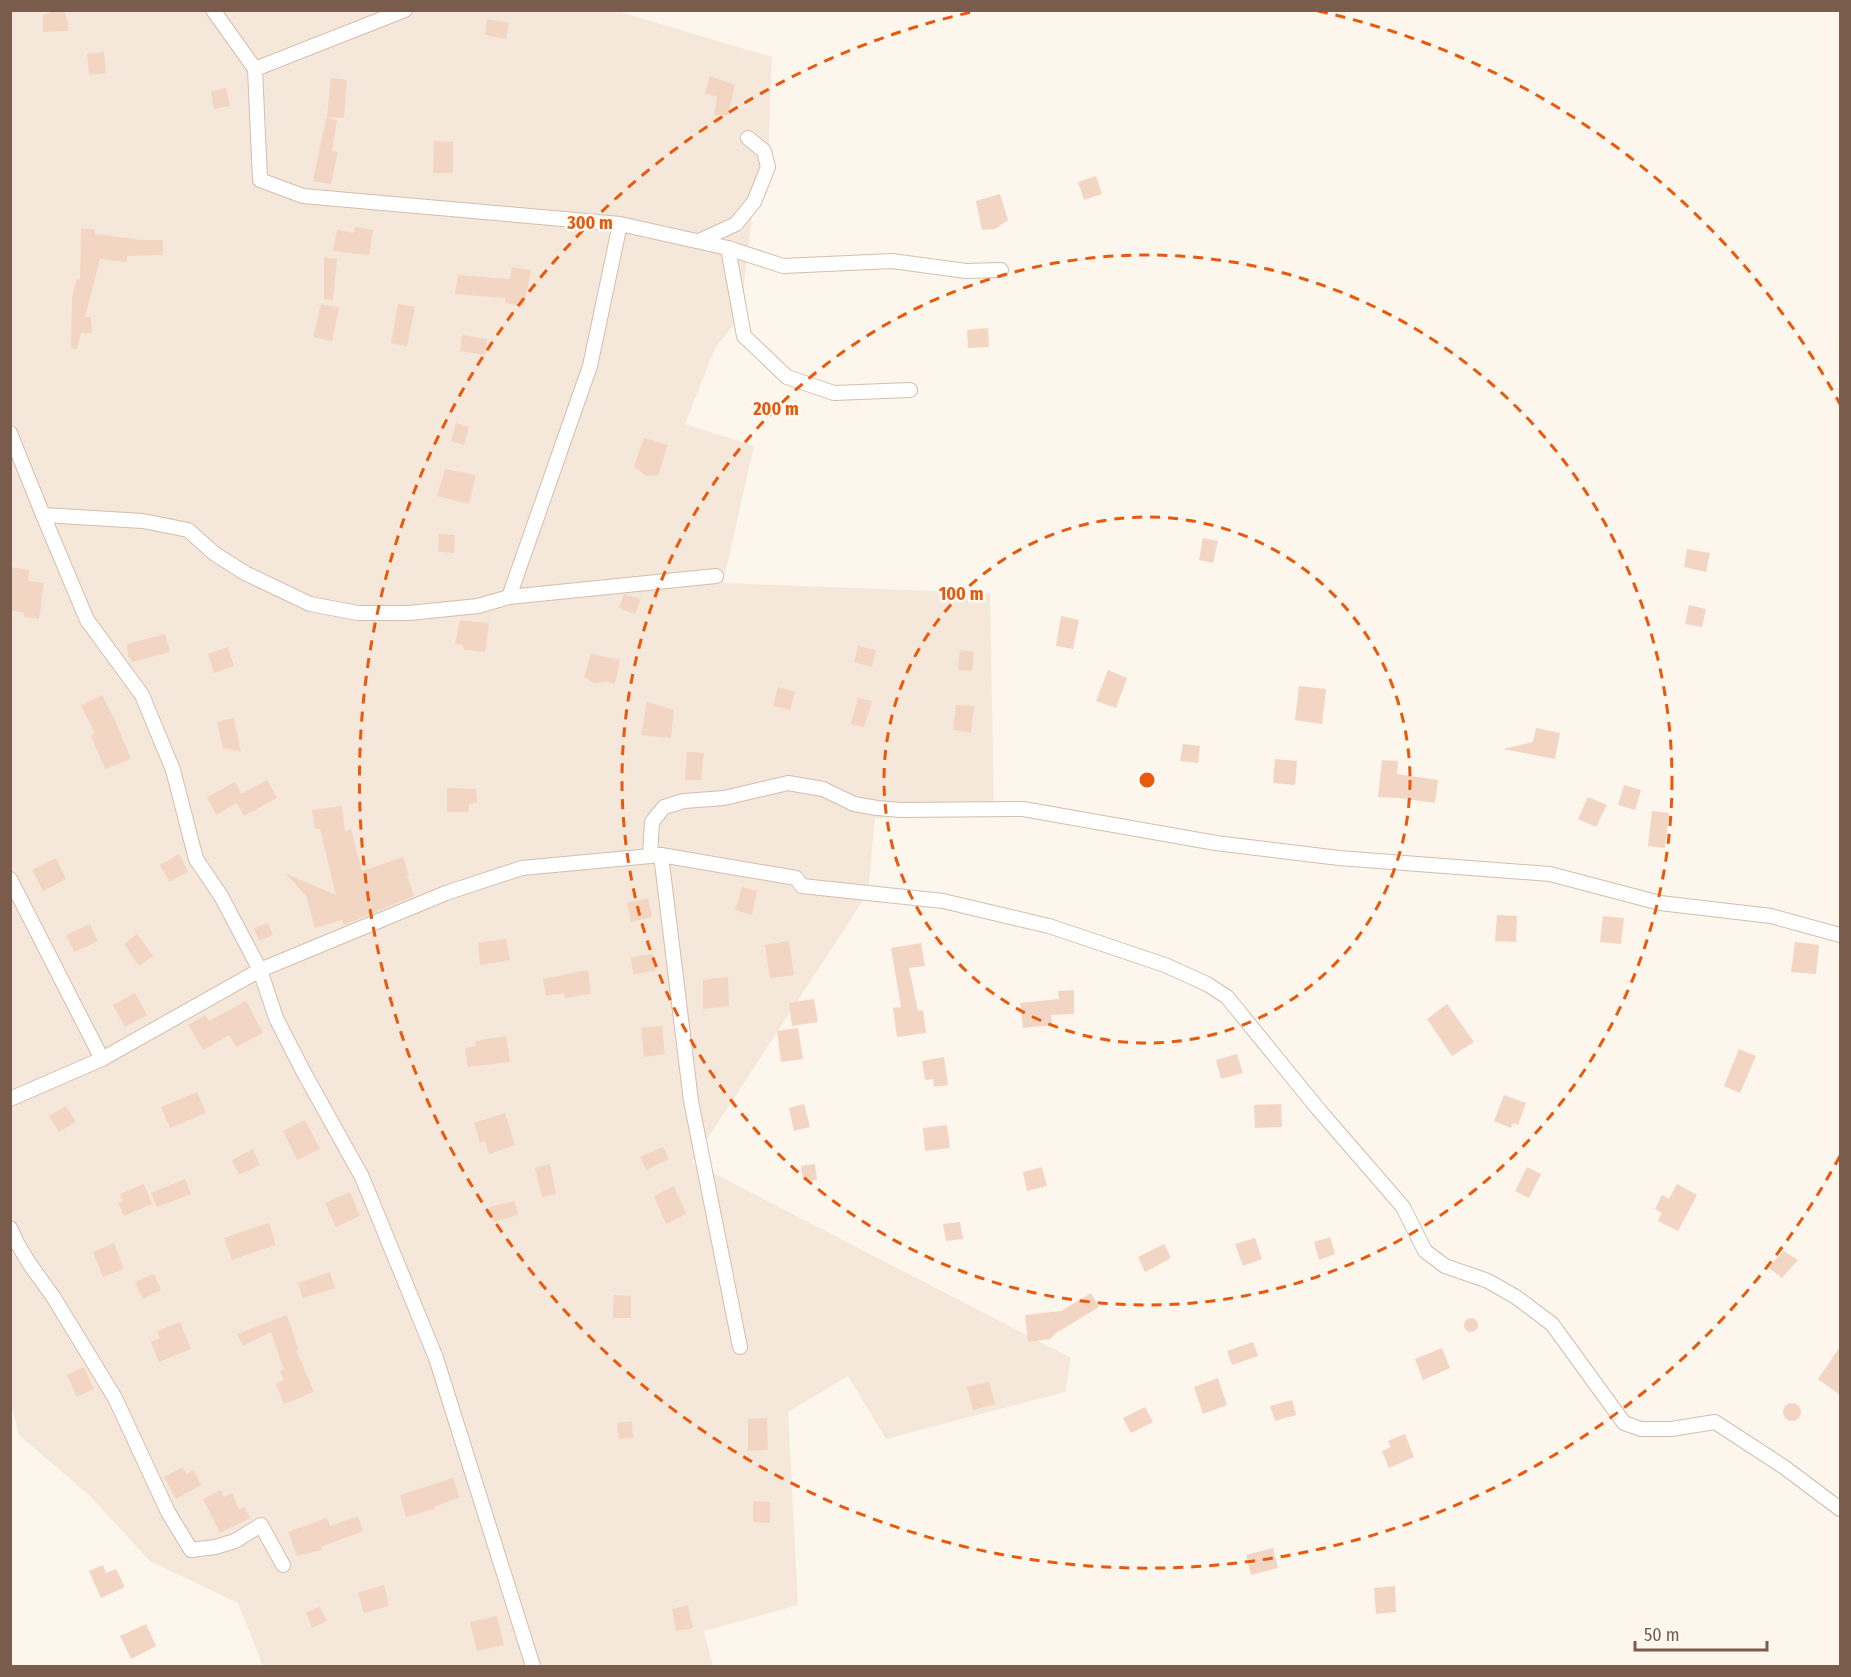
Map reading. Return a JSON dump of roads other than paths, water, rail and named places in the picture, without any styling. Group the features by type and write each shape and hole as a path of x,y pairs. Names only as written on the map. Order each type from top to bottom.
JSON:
{"street":[{"path":"213,10 255,69 260,180 303,196 620,224 728,248 783,266 892,261 966,270 1001,270"},
{"path":"255,69 405,10"},
{"path":"699,241 736,224 754,202 768,167 764,151 748,138"},
{"path":"509,597 591,366 620,224"},
{"path":"728,248 744,336 787,377 834,393 910,390"},
{"path":"10,433 87,620 142,695 172,770 196,859 221,896 260,970 276,1018 362,1177 436,1358 532,1666"},
{"path":"43,515 143,521 188,530 215,554 245,573 310,604 358,613 444,610 478,606 509,597 716,576"},
{"path":"740,1347 691,1101 656,855 652,822 664,807 684,801 724,798 788,783 823,789 854,804 877,808 901,810 1023,809 1216,843 1339,858 1550,874 1660,903 1771,916 1840,935"},
{"path":"10,1099 102,1059 260,970 446,893 522,868 656,855 796,878 802,886 943,901 1049,926 1165,965 1207,984 1227,997 1319,1110 1403,1207 1425,1251 1445,1266 1488,1281 1516,1297 1552,1324 1624,1423 1641,1429 1671,1429 1715,1422 1784,1467 1840,1509"},
{"path":"10,879 102,1059"},
{"path":"10,1228 17,1244 54,1298 115,1398 168,1512 191,1550 215,1547 235,1541 261,1525 283,1565"}]}
